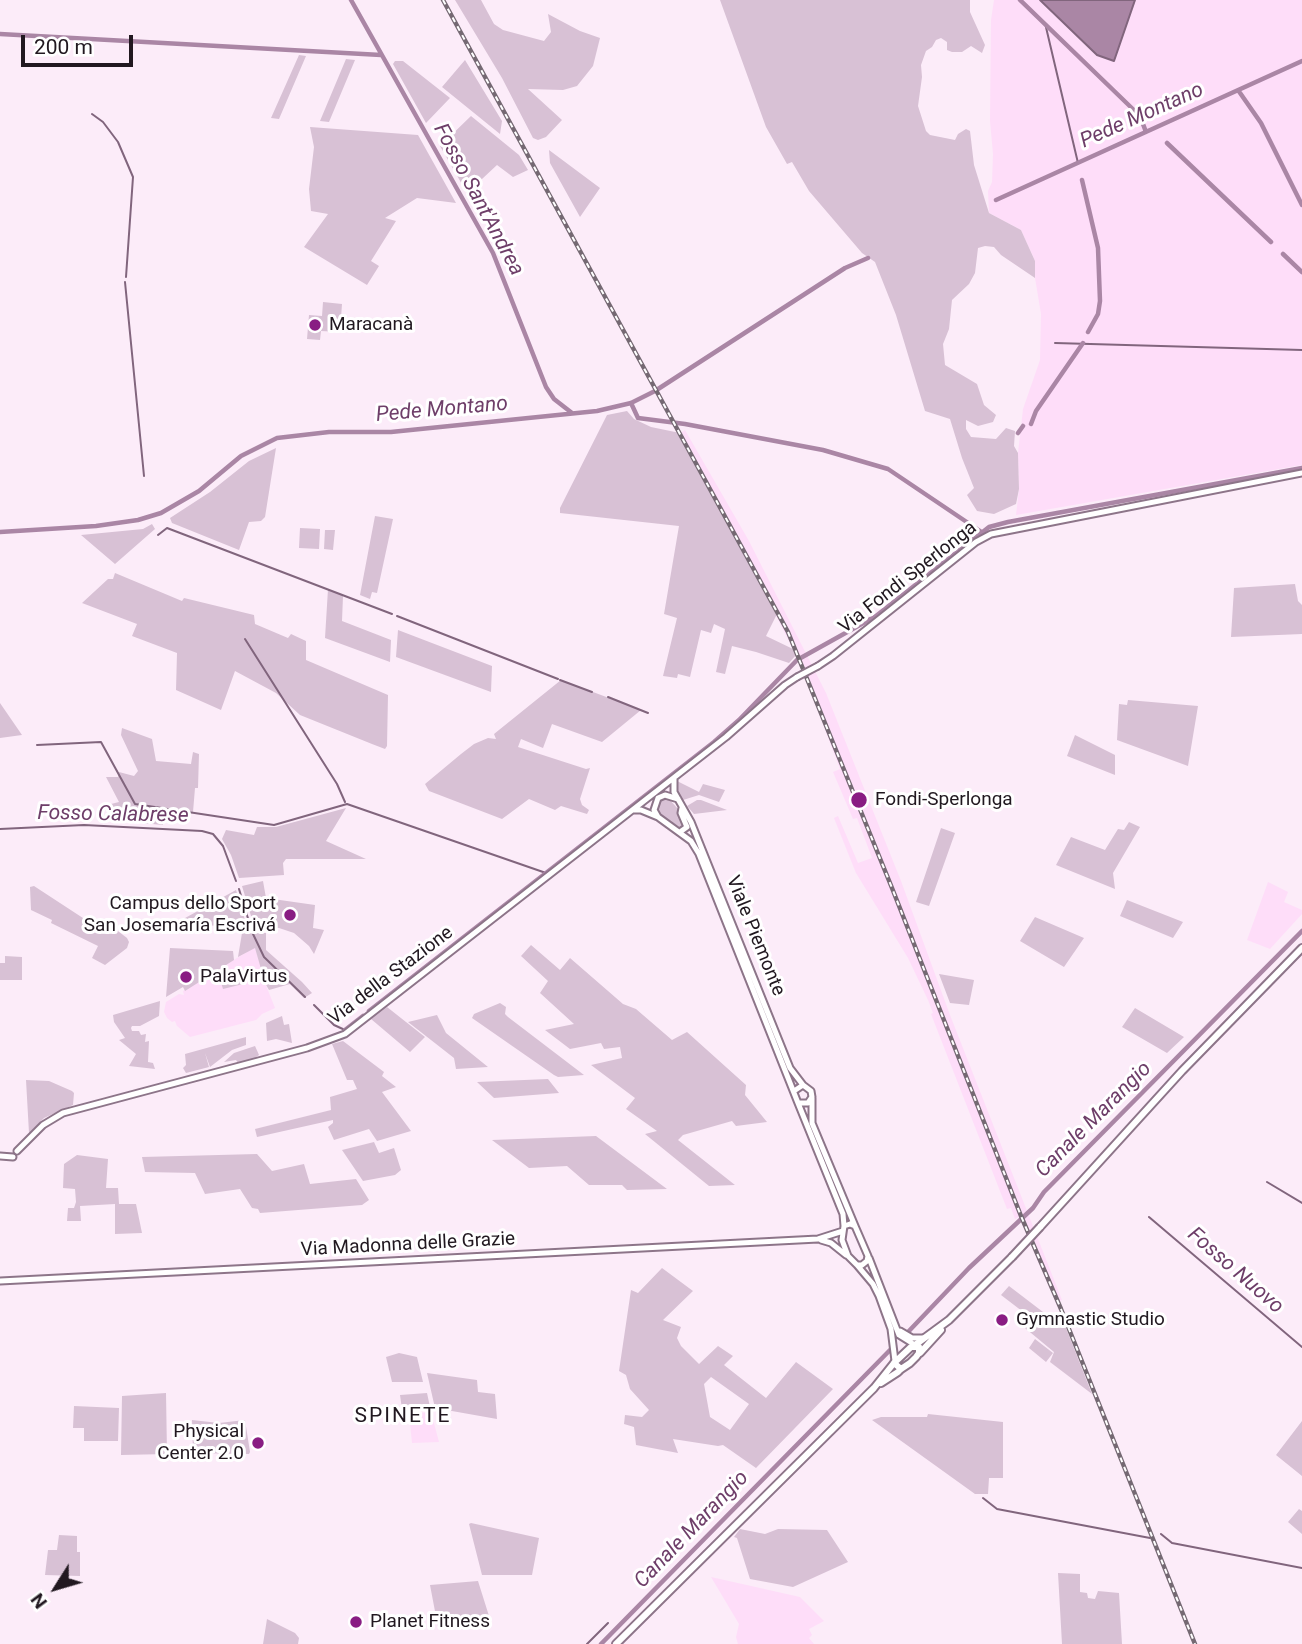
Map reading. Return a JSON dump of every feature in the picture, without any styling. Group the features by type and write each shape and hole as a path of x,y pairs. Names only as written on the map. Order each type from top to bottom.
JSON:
{"main road":[{"path":"874,1388 901,1370 919,1353 1040,1227 1182,1071 1302,948"},
{"path":"616,1644 874,1388 905,1351 948,1320"},
{"path":"915,1345 919,1347 919,1353"},
{"path":"894,1362 901,1370"}],"street":[{"name":"Via Fondi Sperlonga","path":"726,737 785,685 833,656 966,550 991,534 1302,474"},
{"name":"Via della Stazione","path":"1,1156 15,1153 43,1125 77,1108 307,1048 345,1034 726,737"},
{"path":"662,787 674,792 674,778"},
{"name":"Viale Piemonte","path":"674,792 706,857 790,1068 811,1091 812,1097"},
{"path":"658,817 654,810 658,798 665,795 678,799"},
{"path":"648,799 648,813"},
{"path":"680,832 687,827 681,813 682,808"},
{"name":"Viale Piemonte","path":"633,810 641,810 658,817 691,841 699,854 843,1214 842,1240 848,1256"},
{"path":"794,1091 803,1085"},
{"path":"798,1103 808,1103 812,1097"},
{"path":"812,1097 812,1123 898,1335 915,1345"},
{"path":"843,1228 850,1224 855,1226"},
{"name":"Via Madonna delle Grazie","path":"0,1281 818,1239 843,1228"},
{"path":"818,1239 831,1243 848,1256 873,1284 891,1329 894,1362"},
{"path":"857,1265 865,1263 868,1256"},
{"path":"895,1325 908,1337 926,1337"}],"shaded area":[{"path":"455,0 481,0 494,24 503,30 544,41 551,32 548,14 600,38 593,66 577,86 563,90 528,89 562,120 546,137 538,140 533,138 502,78"},
{"path":"720,0 970,0 970,12 985,45 982,53 971,46 962,52 952,52 947,50 947,42 941,38 936,40 926,51 921,65 918,106 926,131 930,135 955,140 958,134 966,129 970,131 974,165 989,213 1021,230 1035,261 1035,278 1001,255 994,247 978,248 975,273 969,284 952,300 949,329 943,344 945,365 977,384 984,405 996,415 993,422 978,426 966,420 966,429 971,437 996,439 1006,428 1015,431 1019,489 1016,504 994,514 977,511 967,495 974,488 950,419 925,411 896,315 875,262 862,253 809,191 792,162 787,164 766,127"},
{"path":"994,0 1302,0 1302,465 1016,515 1023,409 1040,360 1041,314 1035,261 1021,230 989,213 988,191 992,182 993,154 990,121 991,20"},
{"path":"1040,0 1135,0 1114,61 1097,55"},
{"path":"299,55 306,56 279,119 271,118"},
{"path":"346,59 355,60 329,122 320,121"},
{"path":"465,60 502,121 500,134 442,87"},
{"path":"395,61 403,61 450,98 426,123 393,64"},
{"path":"471,116 519,155 528,170 513,177 497,165 467,193 440,146"},
{"path":"310,127 418,135 456,203 417,198 385,218 396,221 371,261 379,266 367,285 304,247 328,214 311,211 309,189 314,147"},
{"path":"549,150 600,188 580,217 550,163"},
{"path":"323,302 342,304 340,332 321,331 320,340 307,339 309,315 322,316"},
{"path":"627,411 634,419 651,427 680,433 777,614 766,636 793,649 796,655 789,663 732,646 725,674 716,672 725,629 714,624 711,633 701,630 690,677 678,674 677,678 663,676 677,618 664,614 679,526 560,513 560,508 607,415"},
{"path":"685,430 749,541 826,693 1062,1300 1056,1303 1019,1217 1015,1219 1011,1208 1007,1209 931,1014 933,1013 928,1000 908,958 856,873 834,818 838,816 858,863 872,858 857,818 853,819 833,772 840,769 800,663 680,433"},
{"path":"276,448 265,517 261,521 249,522 239,550 172,523 170,518 210,492 249,461"},
{"path":"375,516 393,519 377,593 372,592 370,599 360,595"},
{"path":"152,524 155,529 115,564 81,535 143,529"},
{"path":"300,528 320,529 319,549 299,548"},
{"path":"325,530 335,530 333,550 324,549"},
{"path":"115,573 182,601 184,598 254,615 255,624 288,638 291,634 306,641 306,660 388,695 387,746 385,749 300,715 276,693 235,671 221,710 176,690 177,653 132,636 137,624 82,603 108,579 113,579"},
{"path":"1295,584 1298,601 1302,605 1302,634 1231,637 1234,588"},
{"path":"328,589 343,596 342,621 391,640 390,662 325,638"},
{"path":"398,630 492,666 491,692 396,657"},
{"path":"561,680 641,710 602,742 552,724 543,748 521,739 518,747 590,768 580,799 582,805 589,810 587,814 561,806 555,810 529,799 502,819 429,791 425,784 474,744 488,738 496,739 494,734"},
{"path":"1128,700 1198,706 1188,766 1117,740 1119,704 1127,705"},
{"path":"0,703 22,735 0,738"},
{"path":"122,728 152,739 156,761 191,764 193,752 199,754 198,788 195,788 193,812 163,807 163,825 109,820 111,804 119,802 106,777 118,777 119,772 134,776 138,771 121,735"},
{"path":"1075,735 1115,755 1115,775 1067,756"},
{"path":"675,780 699,792 703,784 725,790 719,802 699,795 683,800 675,788"},
{"path":"664,798 670,800 678,809 686,826 681,828 657,812 659,801"},
{"path":"697,800 727,810 694,814 687,806"},
{"path":"346,808 326,841 366,859 286,859 283,863 284,875 239,878 222,839 226,830 254,835 257,827 276,827"},
{"path":"1129,822 1140,827 1113,873 1115,889 1056,865 1071,837 1105,850 1118,829 1124,830"},
{"path":"941,828 955,833 929,906 916,902"},
{"name":"Campus dello Sport San Josemaría Escrivá","path":"263,881 266,898 315,905 313,928 324,930 314,954 294,933 279,928 254,926 242,886"},
{"path":"1268,882 1288,892 1284,902 1302,910 1302,914 1270,949 1247,940"},
{"path":"34,886 86,920 106,922 127,938 127,948 105,965 92,958 98,946 31,910 30,887"},
{"path":"236,890 247,927 175,924 176,923"},
{"path":"1127,900 1183,922 1173,938 1120,916"},
{"path":"1035,917 1084,938 1064,967 1020,941"},
{"path":"242,933 266,933 266,950 312,993 304,998 290,984 269,990 255,948 238,957"},
{"path":"531,945 560,970 570,958 623,1004 636,1009 672,1040 687,1032 746,1085 745,1095 767,1122 736,1126 732,1121 683,1135 678,1140 735,1185 709,1186 645,1134 657,1131 626,1109 635,1098 591,1065 622,1058 620,1047 604,1049 601,1043 570,1049 545,1030 574,1024 540,993 548,981 521,956"},
{"path":"255,947 275,1008 256,1020 190,1037 175,1021 167,1018 164,1012 166,1002 179,994 184,995 183,991"},
{"name":"PalaVirtus","path":"170,948 233,951 234,960 185,991 183,987 166,997"},
{"path":"5,956 22,957 22,980 0,980 0,963 5,963"},
{"path":"243,970 247,983 223,989 219,976"},
{"path":"939,974 974,980 969,1005 950,1003"},
{"path":"160,1001 159,1016 131,1028 132,1031 139,1031 141,1035 146,1034 145,1042 149,1041 148,1062 153,1063 155,1069 129,1066 136,1054 119,1040 125,1038 114,1022 113,1015"},
{"path":"500,1003 506,1007 505,1014 508,1017 584,1075 554,1075 472,1018 474,1014"},
{"path":"387,1007 425,1037 410,1052 371,1019"},
{"path":"1135,1008 1184,1037 1167,1053 1122,1027"},
{"path":"437,1015 446,1033 488,1067 456,1069 454,1058 408,1022"},
{"path":"282,1016 284,1025 289,1024 292,1043 276,1039 267,1041 266,1023"},
{"path":"246,1037 246,1045 232,1050 210,1067 205,1053 209,1067 186,1073 183,1068 186,1065 185,1054"},
{"path":"343,1041 384,1072 382,1076 396,1087 382,1092 411,1131 377,1141 369,1129 334,1140 328,1127 333,1120 257,1137 255,1129 331,1110 330,1097 357,1089 353,1080 347,1080 332,1044"},
{"path":"255,1046 259,1055 255,1058 238,1063 236,1060 224,1062 234,1053"},
{"path":"548,1079 559,1093 494,1098 477,1082"},
{"path":"26,1080 49,1081 72,1091 73,1105 44,1118 29,1133"},
{"path":"596,1136 667,1189 627,1190 622,1185 589,1185 567,1166 529,1168 492,1140"},
{"path":"374,1142 379,1153 394,1148 401,1170 395,1175 363,1181 342,1150"},
{"path":"257,1154 272,1171 304,1164 310,1184 356,1179 369,1200 362,1205 260,1213 258,1209 252,1208 240,1189 205,1194 195,1173 145,1172 142,1157"},
{"path":"77,1155 108,1159 106,1188 118,1188 119,1204 136,1204 142,1233 115,1234 115,1204 80,1206 81,1221 67,1221 68,1208 74,1208 76,1202 75,1189 63,1188 64,1164"},
{"path":"662,1268 693,1291 663,1320 681,1327 677,1338 681,1346 699,1364 718,1346 733,1356 724,1365 766,1398 796,1362 833,1389 756,1468 723,1445 673,1439 678,1453 636,1445 634,1427 624,1424 625,1415 642,1417 649,1410 630,1389 626,1375 619,1371 631,1290 638,1293","holes":["711,1377 749,1404 730,1430 710,1417 704,1384"]},
{"path":"1009,1286 1066,1328 1092,1394 1050,1362 1054,1352 1025,1328 1031,1318 1001,1295"},
{"path":"1035,1339 1053,1353 1046,1362 1029,1348"},
{"path":"399,1353 417,1357 423,1382 392,1382 386,1357"},
{"path":"427,1373 477,1380 478,1392 495,1394 497,1419 435,1408"},
{"path":"166,1393 167,1454 121,1455 122,1396"},
{"path":"427,1393 430,1407 402,1409 400,1395"},
{"path":"74,1406 119,1408 118,1441 84,1441 84,1428 73,1428"},
{"path":"431,1412 439,1442 412,1443 409,1414"},
{"path":"928,1414 1003,1422 1003,1478 989,1478 988,1494 975,1494 872,1420 881,1417 927,1417"},
{"path":"192,1420 219,1423 245,1420 249,1454 193,1453"},
{"path":"1302,1421 1302,1476 1276,1455"},
{"path":"1299,1509 1302,1511 1302,1534 1288,1522"},
{"path":"469,1524 539,1538 532,1575 482,1575"},
{"path":"740,1529 765,1534 778,1529 827,1530 848,1562 793,1587 750,1579 737,1538 734,1537"},
{"path":"59,1535 77,1536 80,1576 45,1575 48,1550 57,1550"},
{"path":"1058,1573 1080,1574 1080,1592 1087,1593 1088,1598 1095,1599 1098,1591 1119,1593 1122,1644 1062,1644"},
{"path":"711,1577 800,1597 824,1621 809,1629 812,1635 809,1638 814,1644 738,1644 736,1637 739,1624"},
{"path":"478,1581 489,1616 485,1622 438,1627 430,1585"},
{"path":"267,1619 295,1633 299,1638 298,1644 263,1644"}],"waterway":[{"name":"Fosso Sant'Andrea","path":"351,0 493,253 546,387 554,399 572,413"},
{"path":"1020,0 1140,116 1146,132"},
{"path":"1045,23 1078,163"},
{"path":"0,34 381,55"},
{"name":"Pede Montano","path":"996,200 1302,61"},
{"path":"1238,90 1261,123 1302,205"},
{"path":"92,114 103,122 118,142 133,177 126,277"},
{"path":"1167,143 1271,242"},
{"path":"1082,180 1098,248 1100,301 1098,314 1088,332"},
{"path":"1283,254 1302,272"},
{"name":"Pede Montano","path":"0,532 96,526 138,520 161,513 199,491 241,456 277,438 329,432 391,432 597,411 631,403 655,391 845,268 868,258"},
{"path":"125,282 144,476"},
{"path":"1055,343 1302,350"},
{"path":"1031,424 1036,411 1083,343"},
{"path":"631,403 638,418 823,450 888,469 983,533"},
{"path":"1018,433 1023,426"},
{"path":"369,1011 714,742 797,660 876,616 989,527 1302,468"},
{"path":"158,535 167,528 392,614"},
{"path":"397,616 558,679"},
{"path":"245,639 337,784 345,802"},
{"path":"560,680 592,692"},
{"path":"608,697 648,713"},
{"path":"37,745 101,742 135,804 274,825 347,804 546,873"},
{"name":"Fosso Calabrese","path":"0,829 84,825 202,831 213,834 223,846 236,881"},
{"name":"Fosso Calabrese","path":"239,889 250,925"},
{"name":"Canale Marangio","path":"908,1332 969,1268 1033,1208 1044,1192 1302,931"},
{"name":"Fosso Calabrese","path":"253,934 264,957 305,997"},
{"name":"Fosso Calabrese","path":"314,1005 334,1025 345,1030"},
{"path":"345,1030 363,1016"},
{"path":"1267,1182 1302,1203"},
{"name":"Fosso Nuovo","path":"1149,1217 1302,1347"},
{"name":"Canale Marangio","path":"601,1644 893,1347"},
{"path":"983,1498 997,1509 1150,1538"},
{"path":"1161,1534 1172,1543 1302,1568"},
{"path":"587,1644 608,1623"}],"railway":[{"path":"443,0 788,632 1195,1644"}],"place":[{"name":"Maracanà","path":"315,325"},
{"name":"Fondi-Sperlonga","path":"859,800"},
{"name":"Campus dello Sport San Josemaría Escrivá","path":"290,915"},
{"name":"PalaVirtus","path":"186,977"},
{"name":"Gymnastic Studio","path":"1002,1320"},
{"name":"Physical Center 2.0","path":"258,1443"},
{"name":"Planet Fitness","path":"356,1622"}],"district":[{"name":"SPINETE","path":"403,1417"}]}
